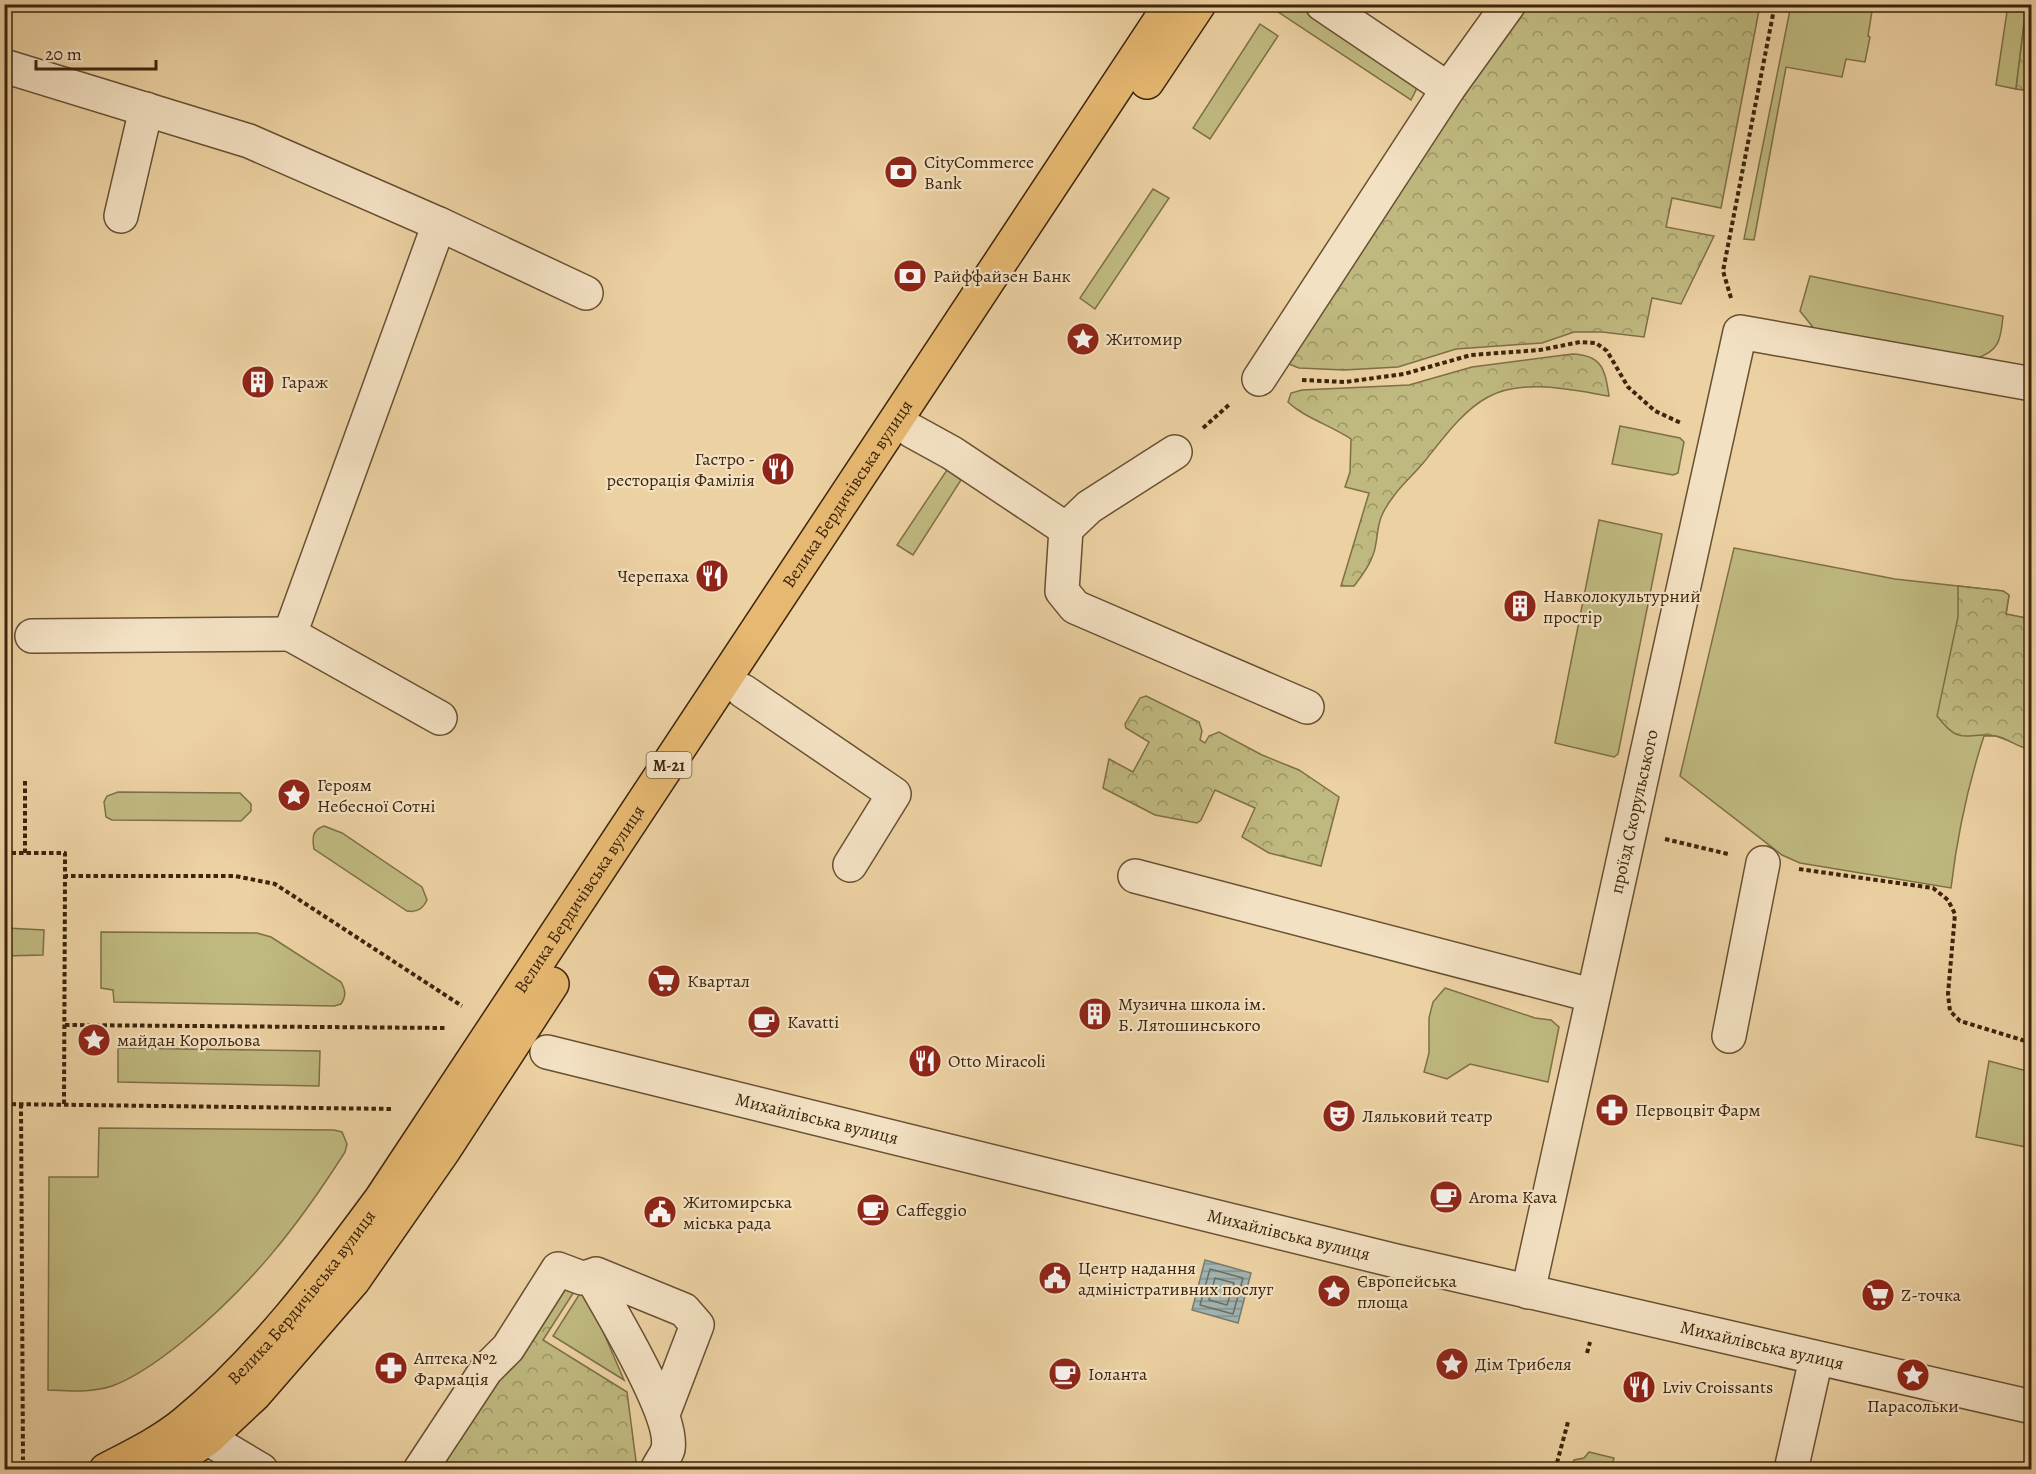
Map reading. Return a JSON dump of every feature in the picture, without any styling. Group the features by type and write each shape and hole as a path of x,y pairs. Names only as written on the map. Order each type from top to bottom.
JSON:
{"highway":[{"name":"Велика Бердичівська вулиця","path":"161,1470 333,1265 381,1199 1171,4"},
{"name":"Велика Бердичівська вулиця","path":"106,1470 135,1455 196,1431 285,1362 384,1240 912,431 1199,4"}],"street":[{"path":"1323,4 1448,90"},
{"path":"1259,379 1448,90 1509,4"},
{"path":"4,66 249,141 439,224 586,293"},
{"path":"121,216 146,109"},
{"path":"290,634 439,224"},
{"path":"1740,332 2031,384"},
{"name":"проїзд Скорульського","path":"1528,1292 1563,1125 1740,332"},
{"path":"912,431 952,453 1066,529"},
{"path":"1175,452 1089,507 1066,529 1062,591 1076,607 1307,707"},
{"path":"32,636 290,634 440,718"},
{"path":"743,691 894,795 850,865"},
{"path":"1729,1036 1763,863"},
{"path":"1136,876 1592,995"},
{"name":"Михайлівська вулиця","path":"548,1052 1528,1292 2031,1407"},
{"path":"420,1470 486,1370 508,1348 558,1269 582,1278 596,1274 684,1310 697,1325 663,1414"},
{"path":"591,1276 651,1384 663,1414 668,1448 657,1470"},
{"path":"1791,1470 1816,1359"},
{"path":"196,1431 261,1470"}],"path":[{"path":"1740,332 1724,271 1775,4"},
{"path":"1175,452 1259,379 1345,382 1404,374 1471,355 1540,350 1580,342 1596,343 1607,351 1628,387 1655,411 1681,423 1717,432"},
{"path":"25,779 25,853"},
{"path":"1629,830 1763,863 1933,888 1948,900 1955,914 1948,994 1950,1011 1960,1021 2031,1043"},
{"path":"4,853 65,853 64,1104"},
{"path":"65,876 235,876 276,884 462,1006"},
{"path":"65,1025 447,1028"},
{"path":"4,1104 394,1109"},
{"path":"21,1104 23,1460"},
{"path":"1555,1470 1568,1422"}],"green space":[{"path":"1271,4 1311,5 1414,72 1416,90 1411,100 1269,6"},
{"path":"1517,5 1760,5 1721,208 1672,198 1666,227 1714,236 1681,304 1652,298 1644,337 1602,332 1574,332 1542,343 1456,349 1398,367 1344,370 1299,368 1281,361"},
{"path":"1791,5 1873,5 1865,62 1846,59 1842,77 1786,67 1754,240 1744,239"},
{"path":"2008,5 2031,5 2031,8 2026,8 2016,89 1996,85"},
{"path":"2026,7 2031,8 2031,91 2016,89"},
{"path":"1260,24 1278,36 1210,139 1193,128"},
{"path":"1153,189 1169,198 1095,309 1080,298"},
{"path":"1810,276 2003,316 2000,338 1994,349 1974,359 1816,331 1800,311"},
{"path":"1572,354 1590,357 1600,365 1606,378 1609,396 1548,387 1532,387 1502,391 1479,403 1453,427 1391,500 1380,520 1375,550 1367,568 1354,586 1341,586 1369,493 1345,487 1350,472 1351,439 1294,407 1288,402 1291,393 1302,390 1409,385 1472,367"},
{"path":"1620,426 1680,438 1684,442 1678,473 1673,475 1612,464"},
{"path":"947,470 961,480 913,555 897,545"},
{"path":"1599,520 1662,534 1618,754 1614,757 1555,743"},
{"path":"1734,548 1895,579 2003,591 2009,595 2006,614 2031,619 2031,749 1996,736 1984,736 1964,811 1951,888 1800,863 1782,855 1680,776"},
{"path":"1958,586 2003,591 2009,595 2006,614 2031,619 2031,749 1996,736 1958,735 1945,726 1937,716 1958,617"},
{"path":"1146,696 1199,722 1202,731 1200,740 1205,743 1209,736 1219,732 1262,755 1299,770 1339,797 1321,866 1269,853 1242,837 1255,808 1215,790 1201,820 1197,823 1155,815 1103,788 1109,759 1133,772 1149,742 1126,728 1125,724 1140,698"},
{"path":"118,792 240,793 251,804 251,811 241,821 112,820 106,817 104,802 107,796"},
{"path":"324,826 342,833 422,887 427,900 424,906 417,911 407,911 314,849 314,835"},
{"path":"6,928 44,930 43,955 5,956"},
{"path":"101,932 257,933 271,937 341,982 345,996 341,1004 334,1006 114,1002 113,990 101,988"},
{"path":"1445,988 1535,1018 1551,1020 1559,1027 1548,1082 1470,1064 1447,1079 1424,1072 1429,1053 1429,1018 1433,1002"},
{"path":"118,1048 320,1051 319,1086 118,1082"},
{"path":"1989,1061 2031,1072 2031,1148 1976,1137"},
{"path":"99,1128 334,1130 342,1132 347,1144 345,1152 327,1179 271,1254 230,1300 182,1342 140,1373 112,1386 88,1391 48,1390 49,1177 98,1177"},
{"path":"557,1278 579,1284 543,1340 627,1392 637,1469 434,1470"},
{"path":"584,1287 624,1380 553,1336"},
{"path":"1589,1452 1614,1458 1611,1469 1571,1469 1574,1460 1584,1458"}],"water":[{"path":"1205,1260 1251,1273 1238,1323 1192,1310"}],"place":[{"name":"CityCommerce Bank","path":"901,172"},
{"name":"Райффайзен Банк","path":"910,276"},
{"name":"Житомир","path":"1083,339"},
{"name":"Гараж","path":"258,382"},
{"name":"Гастро - ресторація Фамілія","path":"778,469"},
{"name":"Черепаха","path":"712,576"},
{"name":"Навколокультурний простір","path":"1520,606"},
{"name":"Героям Небесної Сотні","path":"294,795"},
{"name":"Квартал","path":"664,981"},
{"name":"Музична школа ім. Б. Лятошинського","path":"1095,1014"},
{"name":"Kavatti","path":"764,1022"},
{"name":"майдан Корольова","path":"94,1040"},
{"name":"Otto Miracoli","path":"925,1061"},
{"name":"Первоцвіт Фарм","path":"1612,1110"},
{"name":"Ляльковий театр","path":"1339,1116"},
{"name":"Aroma Kava","path":"1446,1197"},
{"name":"Caffeggio","path":"873,1210"},
{"name":"Житомирська міська рада","path":"660,1212"},
{"name":"Центр надання адміністративних послуг","path":"1055,1278"},
{"name":"Європейська площа","path":"1334,1291"},
{"name":"Z-точка","path":"1878,1295"},
{"name":"Дім Трибеля","path":"1452,1364"},
{"name":"Аптека №2 Фармація","path":"391,1368"},
{"name":"Іоланта","path":"1065,1374"},
{"name":"Парасольки","path":"1913,1375"},
{"name":"Lviv Croissants","path":"1639,1387"}]}
